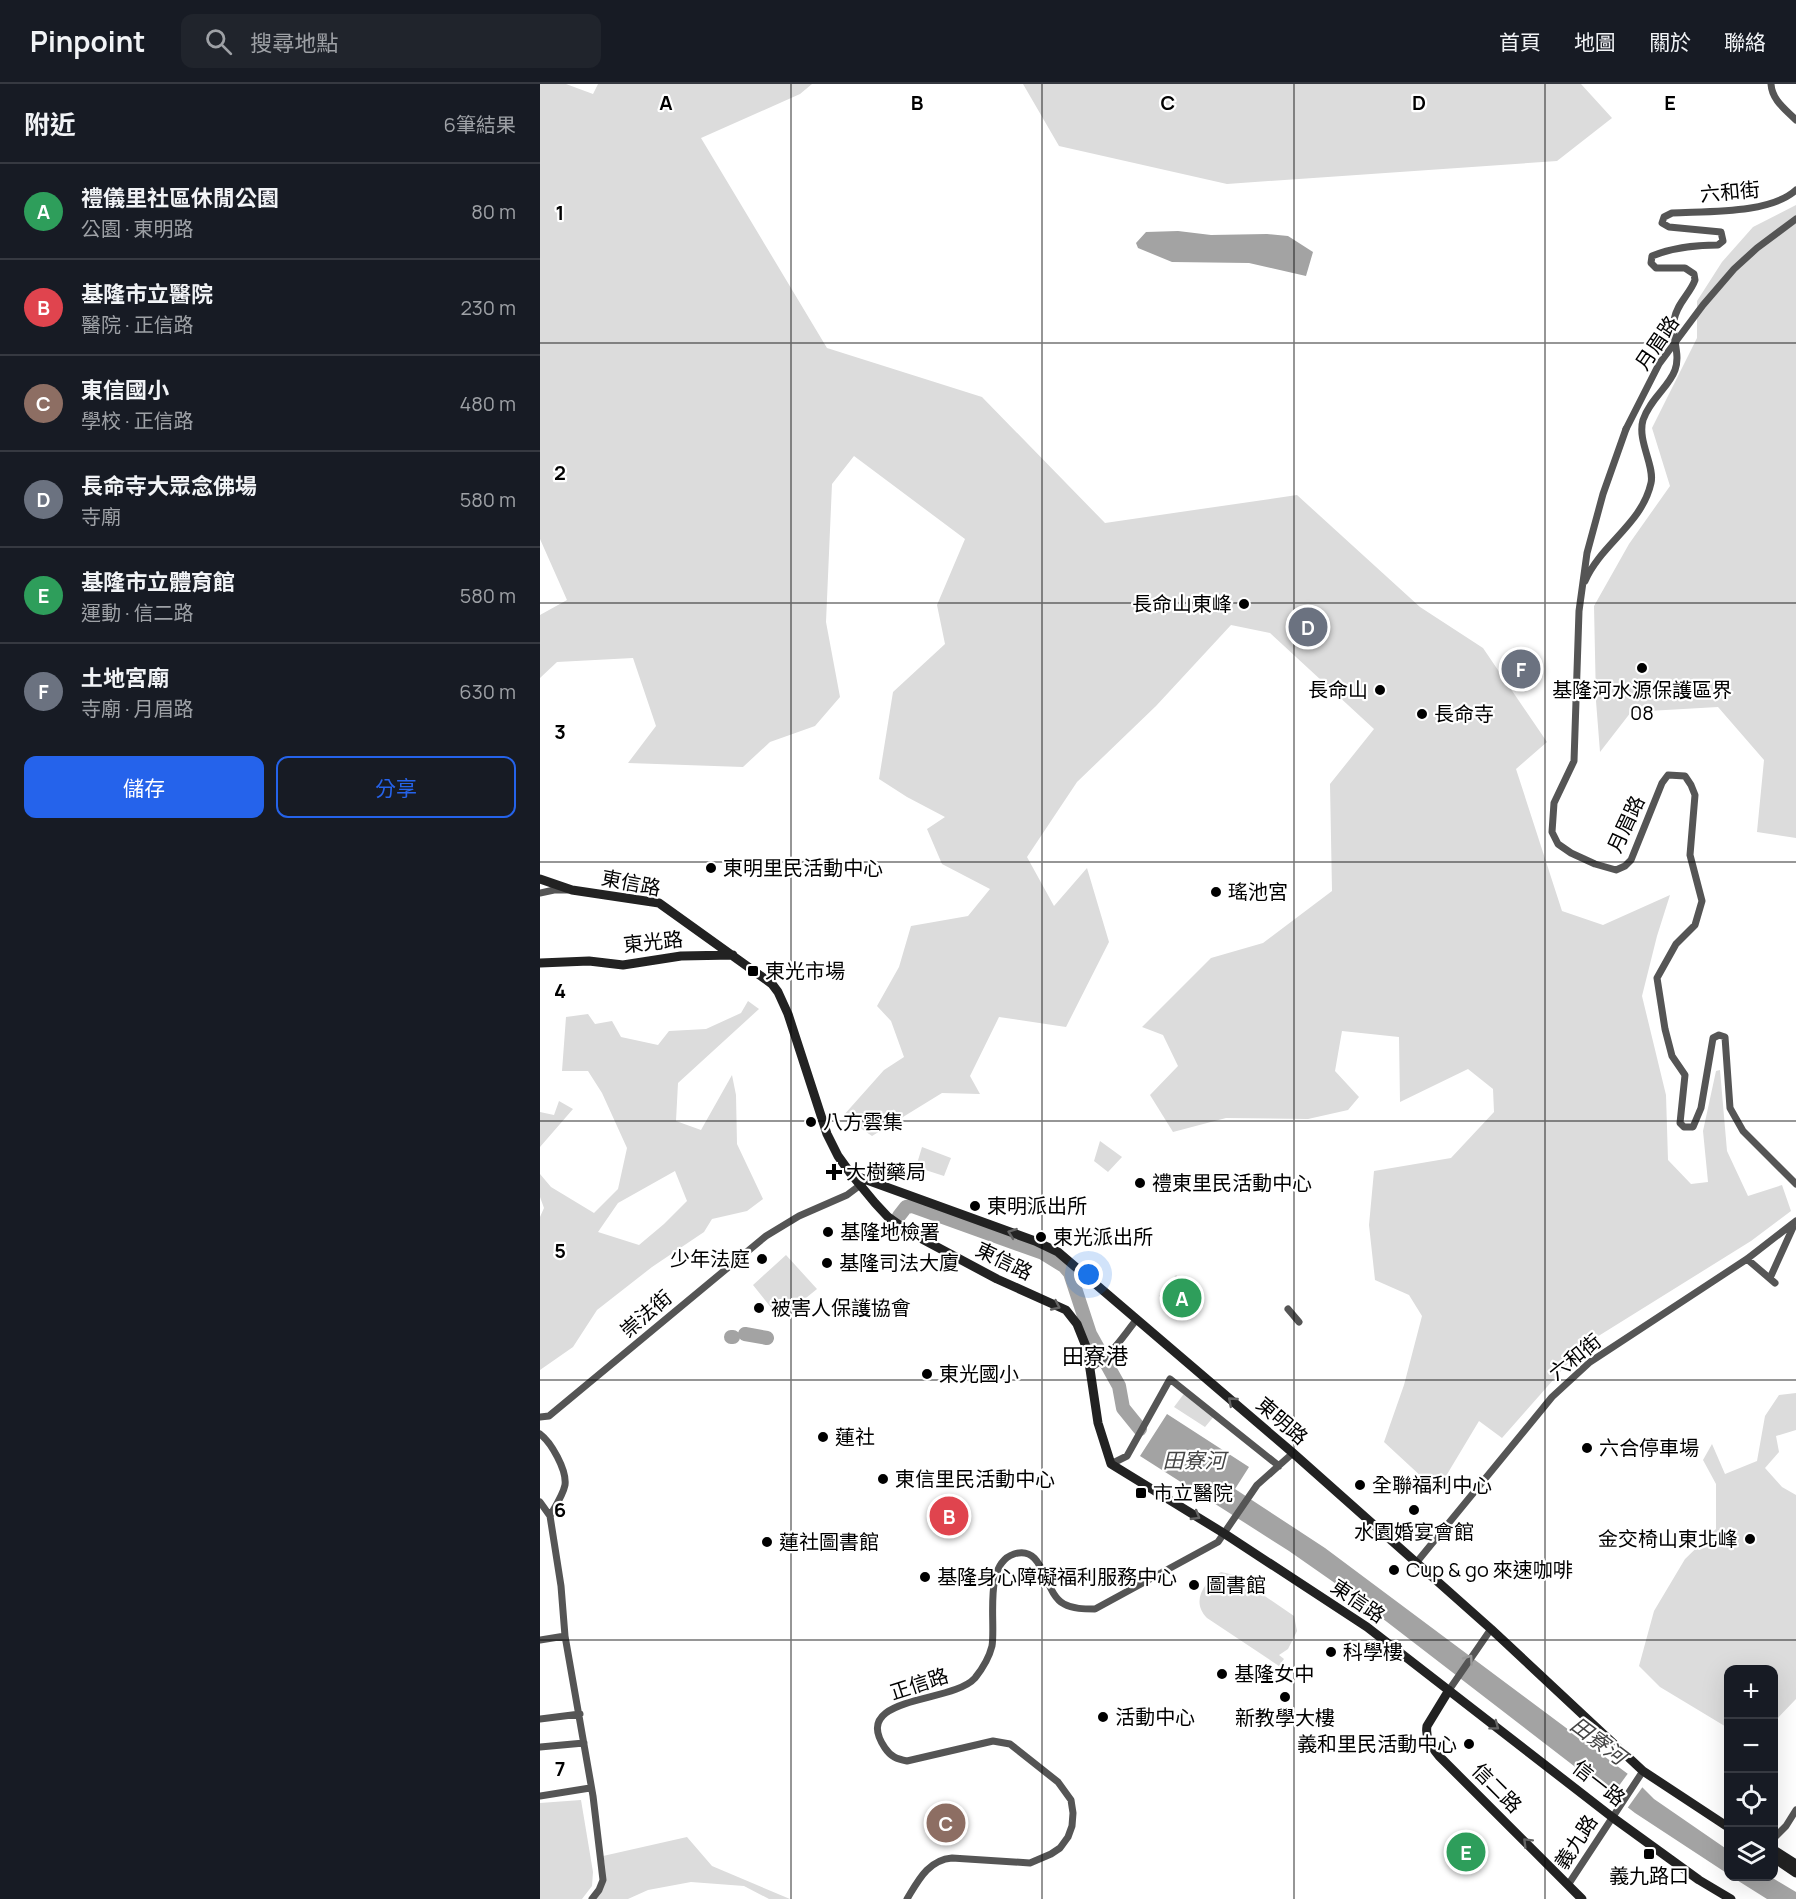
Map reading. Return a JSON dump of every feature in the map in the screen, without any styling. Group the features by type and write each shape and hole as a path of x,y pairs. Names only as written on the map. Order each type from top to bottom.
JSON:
{"street":[{"path":"1771,84 1771,90 1777,101 1796,120"},
{"name":"六和街","path":"1581,589 1590,569 1631,523 1643,504 1652,481 1642,435 1643,421 1654,397 1669,381 1676,369 1677,355 1672,332 1674,317 1683,296 1695,280 1694,274 1685,268 1656,268 1651,263 1652,256 1669,249 1718,245 1723,241 1721,232 1669,227 1662,223 1664,217 1672,213 1775,204 1789,197 1796,190"},
{"name":"月眉路","path":"1796,219 1757,248 1734,269 1703,305 1659,364 1626,429 1600,504 1587,553 1578,611 1574,761 1554,803 1552,832 1558,844 1570,853 1594,864 1616,870 1631,860 1662,783 1668,775 1684,776 1691,785 1695,795 1690,855 1702,901 1695,925 1676,944 1657,978 1672,1056 1685,1075 1680,1123 1684,1127 1693,1128 1701,1108 1713,1038 1719,1035 1725,1037 1730,1108 1743,1131 1796,1184"},
{"path":"540,879 572,890"},
{"name":"東信路","path":"540,892 572,890 659,903 760,975 778,992 788,1014 827,1134 850,1174"},
{"name":"東光路","path":"540,963 589,961 623,965 681,956 734,955"},
{"name":"東明路","path":"850,1174 862,1183 1035,1241 1058,1252 1293,1453 1491,1629 1643,1771 1724,1824"},
{"name":"東信路","path":"862,1183 888,1217 909,1232 997,1279 1066,1310 1081,1331 1094,1366 1098,1423 1111,1464 1225,1534 1367,1627 1449,1690"},
{"name":"崇法街","path":"540,1417 549,1416 766,1236 799,1216 847,1195 862,1183"},
{"path":"1747,1259 1772,1281 1796,1221"},
{"name":"六和街","path":"1416,1563 1552,1397 1590,1362 1747,1259 1796,1221"},
{"path":"1288,1309 1299,1322"},
{"path":"1094,1366 1108,1355 1137,1319"},
{"path":"1111,1464 1127,1456 1170,1379 1279,1466"},
{"path":"540,1434 548,1440 561,1465 565,1484 550,1516"},
{"path":"1225,1534 1263,1478 1293,1453"},
{"path":"540,1502 550,1516 561,1586 565,1636 593,1796 603,1880 592,1899"},
{"name":"正信路","path":"907,1899 927,1870 940,1859 1030,1863 1060,1848 1072,1826 1071,1800 1066,1791 1010,1744 993,1741 907,1761 897,1759 890,1754 878,1735 879,1719 889,1709 959,1689 972,1681 980,1672 991,1649 993,1636 993,1579 1005,1560 1011,1554 1032,1556 1043,1570 1050,1591 1063,1604 1074,1608 1095,1609 1218,1542 1225,1534"},
{"path":"1449,1690 1491,1629"},
{"path":"540,1640 565,1636"},
{"name":"信一路","path":"1449,1690 1612,1817 1699,1880 1731,1899"},
{"name":"信二路","path":"1449,1690 1427,1726 1426,1732 1431,1745 1439,1756 1582,1899"},
{"path":"540,1719 580,1714"},
{"path":"540,1748 584,1743"},
{"name":"義九路","path":"1568,1885 1643,1771"},
{"path":"540,1796 590,1788"},
{"path":"1778,1833 1786,1826 1796,1810"},
{"path":"1778,1853 1796,1864"},
{"path":"1778,1861 1796,1873"}],"shaded area":[{"path":"540,84 566,84 593,94 598,84 812,84 800,94 701,138 827,348 982,397 1105,523 1297,495 1420,607 1483,648 1547,742 1516,769 1562,911 1603,925 1670,895 1642,996 1666,1095 1668,1160 1691,1184 1708,1182 1703,1131 1716,1071 1720,1070 1727,1151 1748,1196 1782,1185 1791,1211 1751,1241 1584,1345 1502,1438 1479,1421 1437,1491 1384,1442 1404,1385 1422,1316 1409,1295 1375,1280 1369,1225 1374,1171 1451,1158 1494,1112 1493,1089 1468,1069 1400,1102 1399,1037 1342,1031 1335,1071 1359,1097 1348,1110 1308,1119 1226,1118 1173,1132 1150,1095 1178,1066 1163,1035 1142,1027 1211,958 1263,943 1332,891 1330,784 1374,729 1270,633 1231,625 1156,706 1077,782 1027,857 1054,906 1087,868 1109,942 1066,1027 999,1017 970,1076 980,1094 942,1093 872,1136 843,1116 884,1070 904,1057 891,1021 877,1006 899,967 911,926 968,916 990,889 942,864 927,829 945,817 879,779 893,692 945,644 937,605 965,539 854,456 832,484 826,622 840,697 815,726 770,742 743,767 628,763 656,726 633,658 557,662 540,678 540,615 567,600 540,539"},
{"path":"1023,84 1581,84 1612,118 1557,161 1227,184 1059,146"},
{"path":"1796,205 1796,838 1757,832 1764,760 1718,707 1631,712 1600,752 1596,701 1594,606 1629,544 1670,486 1652,428 1697,338 1697,301 1722,262 1753,227"},
{"path":"748,1001 759,1009 678,1083 676,1121 701,1130 732,1075 736,1095 737,1144 763,1199 747,1211 712,1219 704,1232 652,1267 597,1310 573,1347 540,1370 540,1217 544,1208 540,1197 540,1174 551,1187 594,1213 618,1189 627,1148 602,1093 588,1071 562,1071 566,1017 588,1014 595,1024 612,1021 621,1037 658,1045 669,1031 706,1029 741,1013","holes":["675,1171 687,1201 639,1245 598,1232 618,1203"]},
{"path":"559,1101 573,1109 540,1147 540,1112 554,1115"},
{"path":"1100,1141 1122,1157 1108,1172 1094,1161"},
{"path":"922,1147 951,1158 944,1176 916,1167"},
{"path":"786,1255 817,1289 780,1319 753,1285"},
{"path":"1176,1275 1204,1300 1187,1316 1159,1296"},
{"path":"1186,1391 1215,1415 1205,1427 1174,1407"},
{"path":"1796,1393 1796,1430 1776,1436 1779,1452 1765,1468 1782,1487 1796,1495 1796,1699 1778,1718 1778,1665 1724,1665 1724,1726 1660,1687 1639,1666 1654,1611 1685,1559 1716,1529 1716,1484 1703,1460 1712,1444 1725,1474 1757,1461 1765,1416 1779,1395"},
{"path":"1221,1572 1234,1575 1294,1616 1297,1631 1288,1649 1279,1655 1284,1659 1279,1666 1207,1618 1202,1612 1200,1598 1202,1592 1205,1586"},
{"path":"581,1800 593,1872 592,1886 582,1899 540,1899 540,1803"},
{"path":"687,1837 712,1866 790,1899 769,1899 744,1886 691,1882 648,1890 628,1899 594,1899 604,1879 603,1856"}],"water":[{"path":"1178,231 1211,235 1288,236 1313,252 1306,276 1249,263 1172,262 1138,248 1136,243 1146,232"},
{"name":"田寮河","path":"1167,1414 1249,1467 1235,1489 1325,1548 1632,1777 1654,1799 1724,1847 1724,1871 1635,1813 1352,1595 1289,1551 1140,1456"},
{"path":"1738,1881 1778,1881 1796,1892 1796,1899 1767,1899"}],"pier":[{"path":"1629,1772 1644,1785 1626,1810 1610,1798"}],"waterway":[{"name":"田寮河","path":"899,1216 906,1207 912,1206 1043,1253 1064,1266 1070,1273 1090,1334 1119,1386 1123,1408 1140,1429"},
{"name":"田寮河","path":"745,1334 767,1338"}],"place":[{"name":"長命山東峰","path":"1244,604"},
{"name":"長命寺大眾念佛場","path":"1308,627"},
{"name":"基隆河水源保護區界 08","path":"1642,668"},
{"name":"土地宮廟","path":"1521,669"},
{"name":"長命山","path":"1380,690"},
{"name":"長命寺","path":"1422,714"},
{"name":"東明里民活動中心","path":"711,868"},
{"name":"瑤池宮","path":"1216,892"},
{"name":"東光市場","path":"753,971"},
{"name":"八方雲集","path":"811,1122"},
{"name":"大樹藥局","path":"834,1172"},
{"name":"禮東里民活動中心","path":"1140,1183"},
{"name":"東明派出所","path":"975,1206"},
{"name":"基隆地檢署","path":"828,1232"},
{"name":"東光派出所","path":"1041,1237"},
{"name":"少年法庭","path":"762,1259"},
{"name":"基隆司法大廈","path":"827,1263"},
{"name":"禮儀里社區休閒公園","path":"1182,1298"},
{"name":"被害人保護協會","path":"759,1308"},
{"name":"東光國小","path":"927,1374"},
{"name":"蓮社","path":"823,1437"},
{"name":"六合停車場","path":"1587,1448"},
{"name":"東信里民活動中心","path":"883,1479"},
{"name":"全聯福利中心","path":"1360,1485"},
{"name":"市立醫院","path":"1141,1493"},
{"name":"水園婚宴會館","path":"1414,1510"},
{"name":"基隆市立醫院","path":"949,1516"},
{"name":"金交椅山東北峰","path":"1750,1539"},
{"name":"蓮社圖書館","path":"767,1542"},
{"name":"Cup & go 來速咖啡","path":"1394,1570"},
{"name":"基隆身心障礙福利服務中心","path":"925,1577"},
{"name":"圖書館","path":"1194,1585"},
{"name":"科學樓","path":"1331,1652"},
{"name":"基隆女中","path":"1222,1674"},
{"name":"新教學大樓","path":"1285,1697"},
{"name":"活動中心","path":"1103,1717"},
{"name":"義和里民活動中心","path":"1469,1744"},
{"name":"東信國小","path":"946,1823"},
{"name":"基隆市立體育館","path":"1466,1852"},
{"name":"義九路口","path":"1649,1854"}],"district":[{"name":"田寮港","path":"1095,1356"}]}
